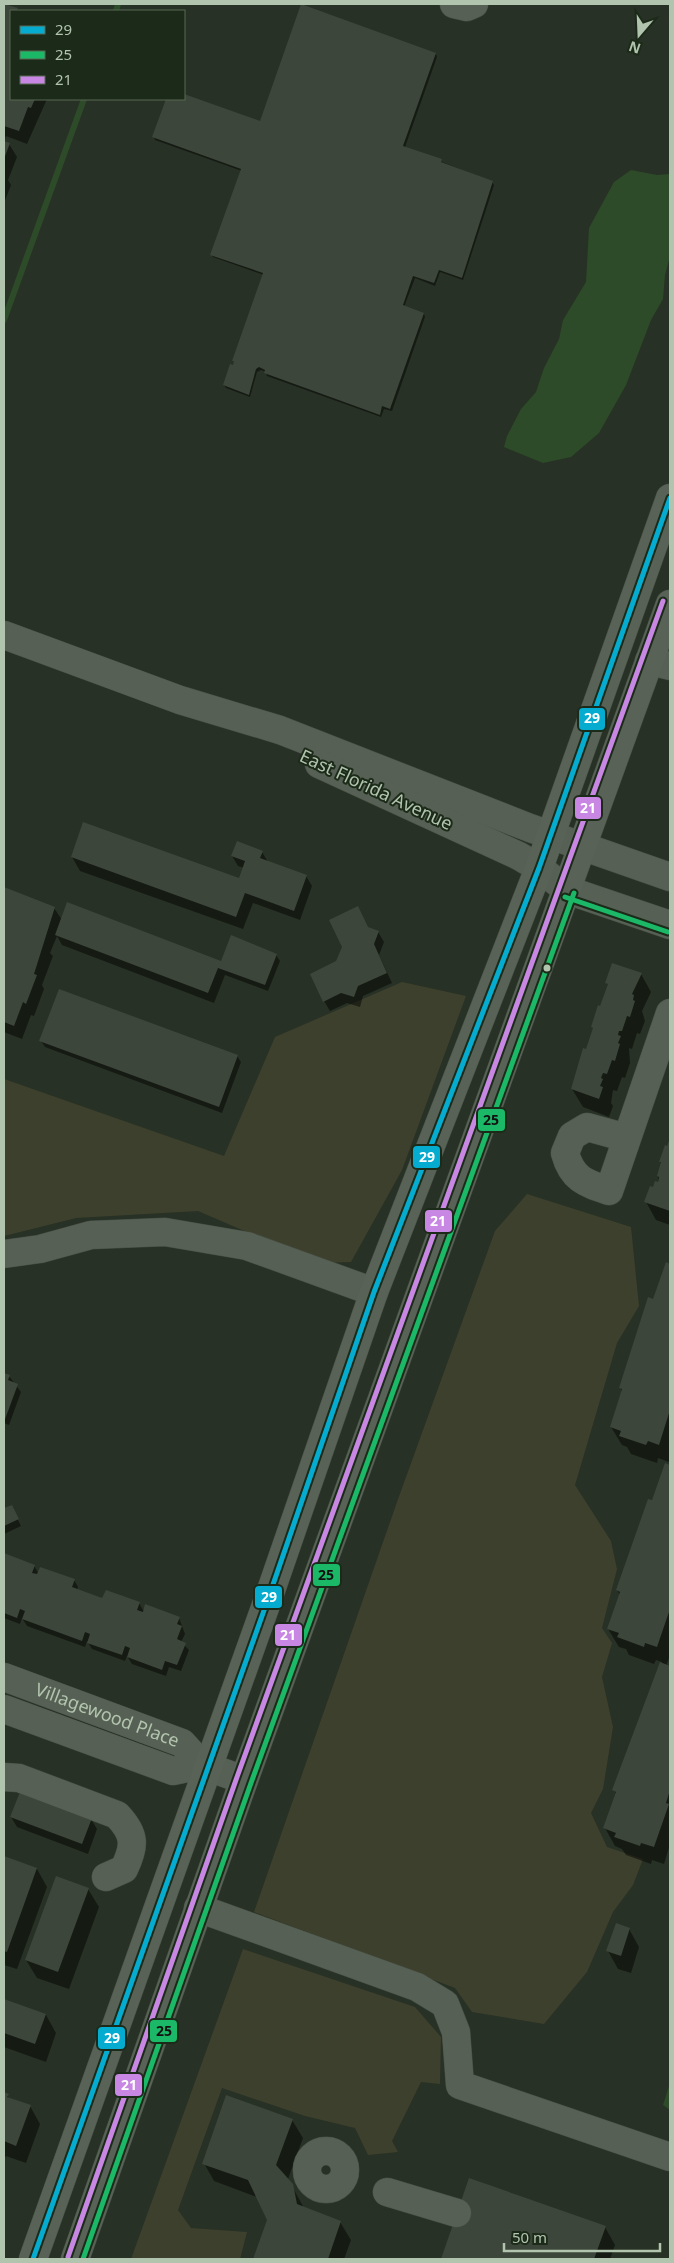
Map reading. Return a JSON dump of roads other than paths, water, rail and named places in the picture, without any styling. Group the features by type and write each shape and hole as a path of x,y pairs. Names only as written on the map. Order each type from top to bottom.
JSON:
{"main road":[{"path":"33,2259 205,1766 374,1292 539,868 670,498"},
{"path":"75,2259 198,1908 582,846 660,663 670,604"}],"street":[{"path":"454,4 467,7 474,4"},
{"name":"East Florida Avenue","path":"4,635 180,700 280,730 550,835 670,877"},
{"name":"East Florida Avenue","path":"180,700 519,856 539,868 567,890 670,925"},
{"path":"627,1138 670,1013"},
{"path":"4,1254 40,1249 91,1235 165,1232 247,1246 374,1292"},
{"name":"Villagewood Place","path":"4,1677 182,1743 205,1766 244,1780"},
{"name":"Villagewood Place","path":"4,1709 173,1771 205,1766"},
{"path":"4,1777 20,1778 117,1815 127,1826 132,1839 131,1853 124,1869 106,1877"},
{"path":"198,1908 417,1988 445,2004 456,2032 460,2085 670,2157"},
{"path":"345,2175 457,2213"}],"waterway":[{"path":"116,10 118,4"},
{"path":"4,320 84,100"}]}
